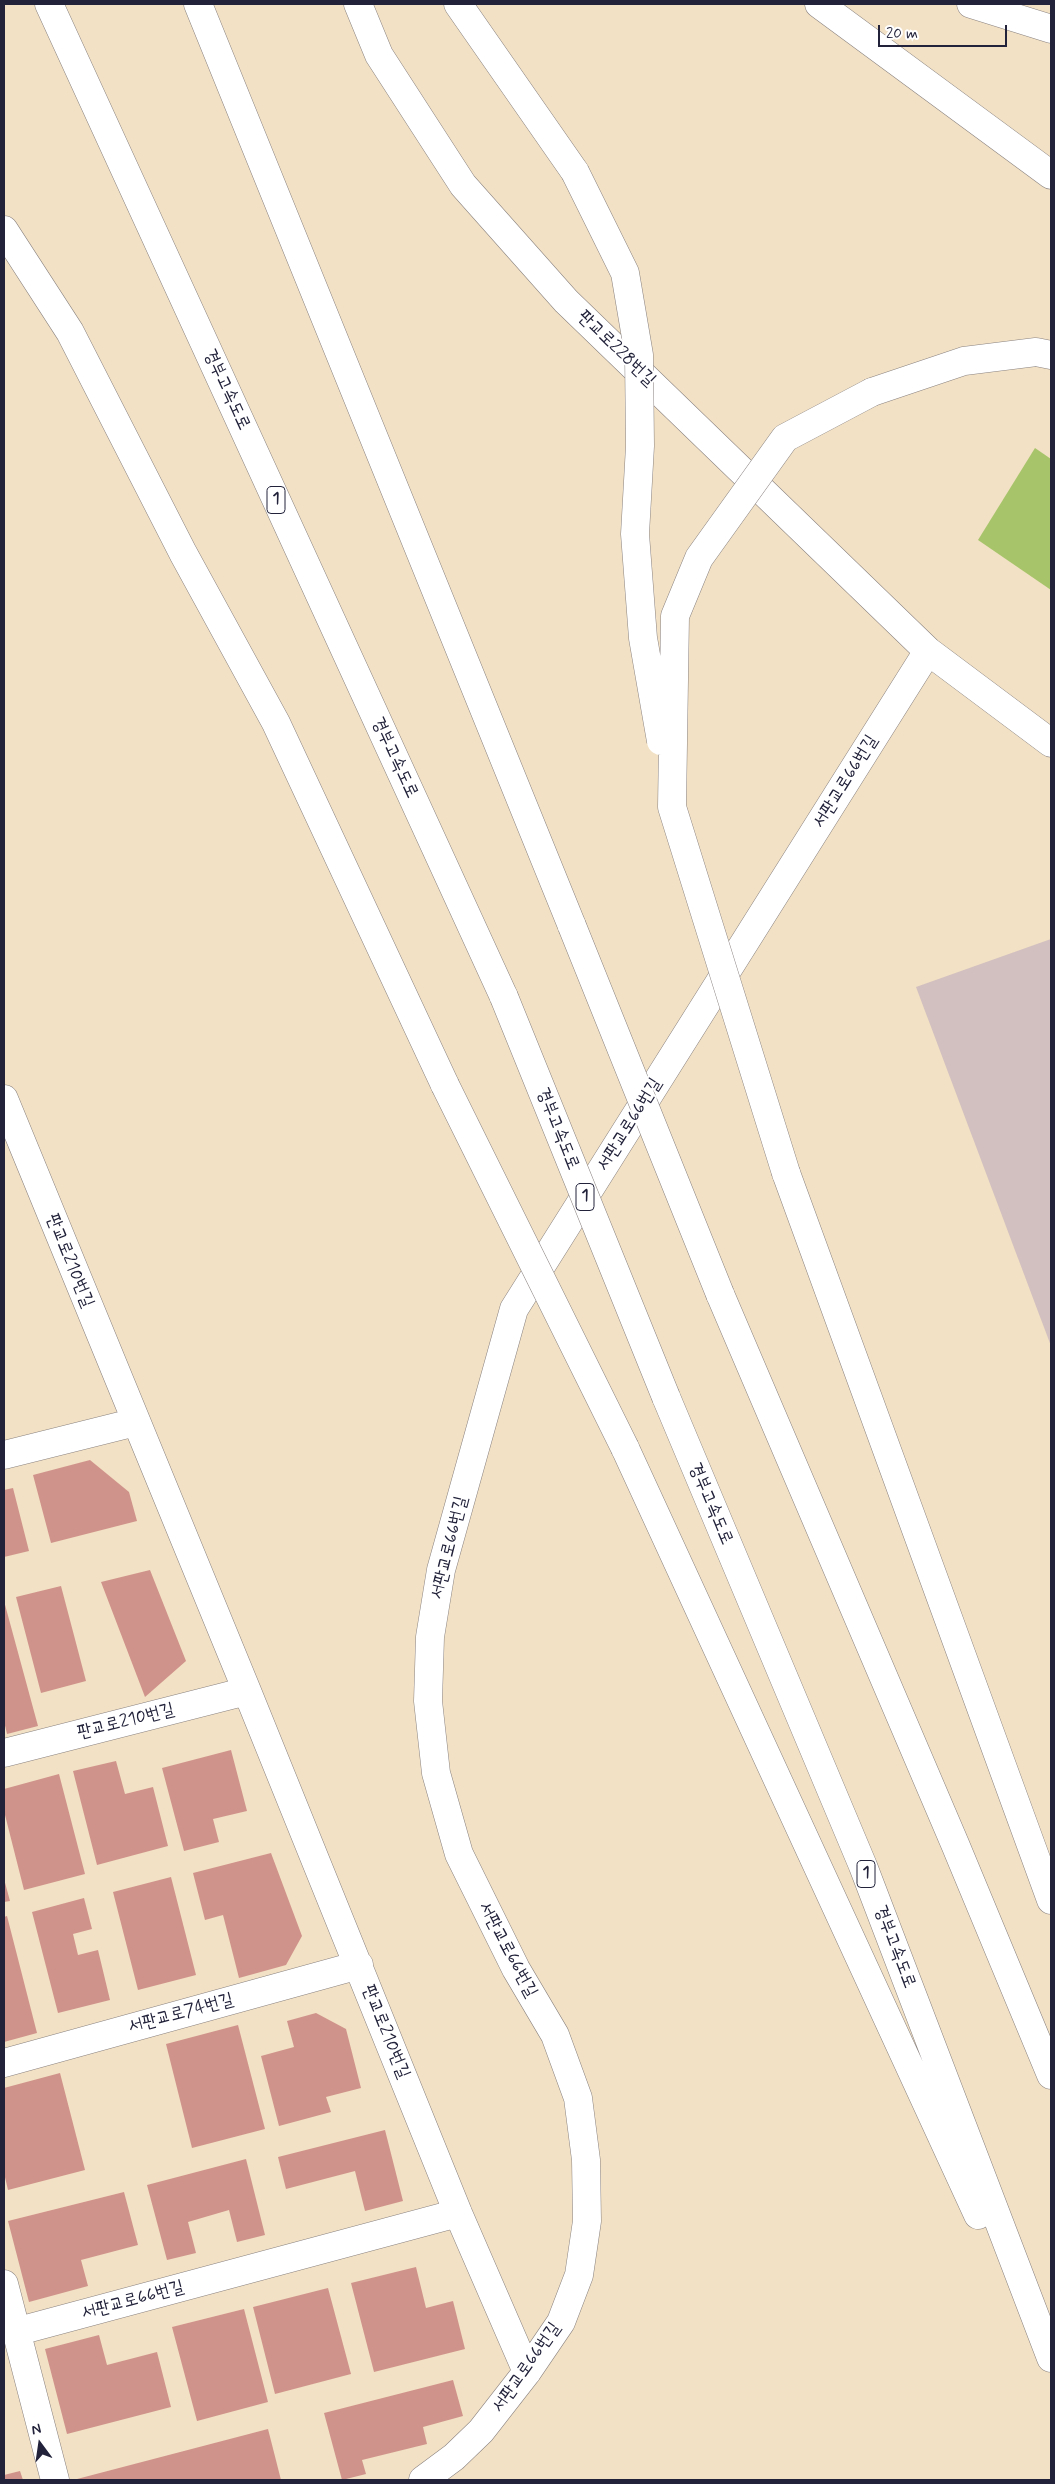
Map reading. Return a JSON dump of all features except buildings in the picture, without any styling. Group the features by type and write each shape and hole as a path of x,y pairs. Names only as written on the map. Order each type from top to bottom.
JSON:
{"main road":[{"name":"경부고속도로","path":"49,4 504,997 666,1397 863,1866 1051,2358"},
{"path":"198,4 720,1294 955,1844 1051,2075"},
{"name":"판교로228번길","path":"358,4 379,55 463,186 566,301 928,651 1051,742"},
{"path":"458,4 576,172 625,273 639,355 640,446 635,534 644,638 672,807 786,1173 1051,1900"},
{"path":"819,4 1051,175"},
{"path":"971,4 1051,29"},
{"path":"4,230 70,332 183,553 276,724 445,1085 625,1448 1051,2372"},
{"path":"672,807 675,616 699,558 785,438 872,392 964,361 1036,352 1051,355"},
{"name":"서판교로66번길","path":"423,2480 454,2457 481,2431 527,2372 561,2322 579,2274 587,2221 586,2160 578,2098 555,2035 516,1969 459,1854 436,1773 428,1701 430,1637 441,1570 514,1310 928,651"},
{"name":"판교로210번길","path":"6,1111 247,1691 458,2213 527,2372"},
{"path":"4,1455 136,1422"},
{"name":"판교로210번길","path":"4,1753 247,1691"},
{"name":"서판교로74번길","path":"4,2062 359,1965"},
{"name":"서판교로66번길","path":"15,2332 458,2213"},
{"path":"4,2284 55,2480"}],"shaded area":[{"path":"1051,939 1051,1346 916,987"}],"green space":[{"path":"1035,448 1051,459 1051,590 978,540"}]}
